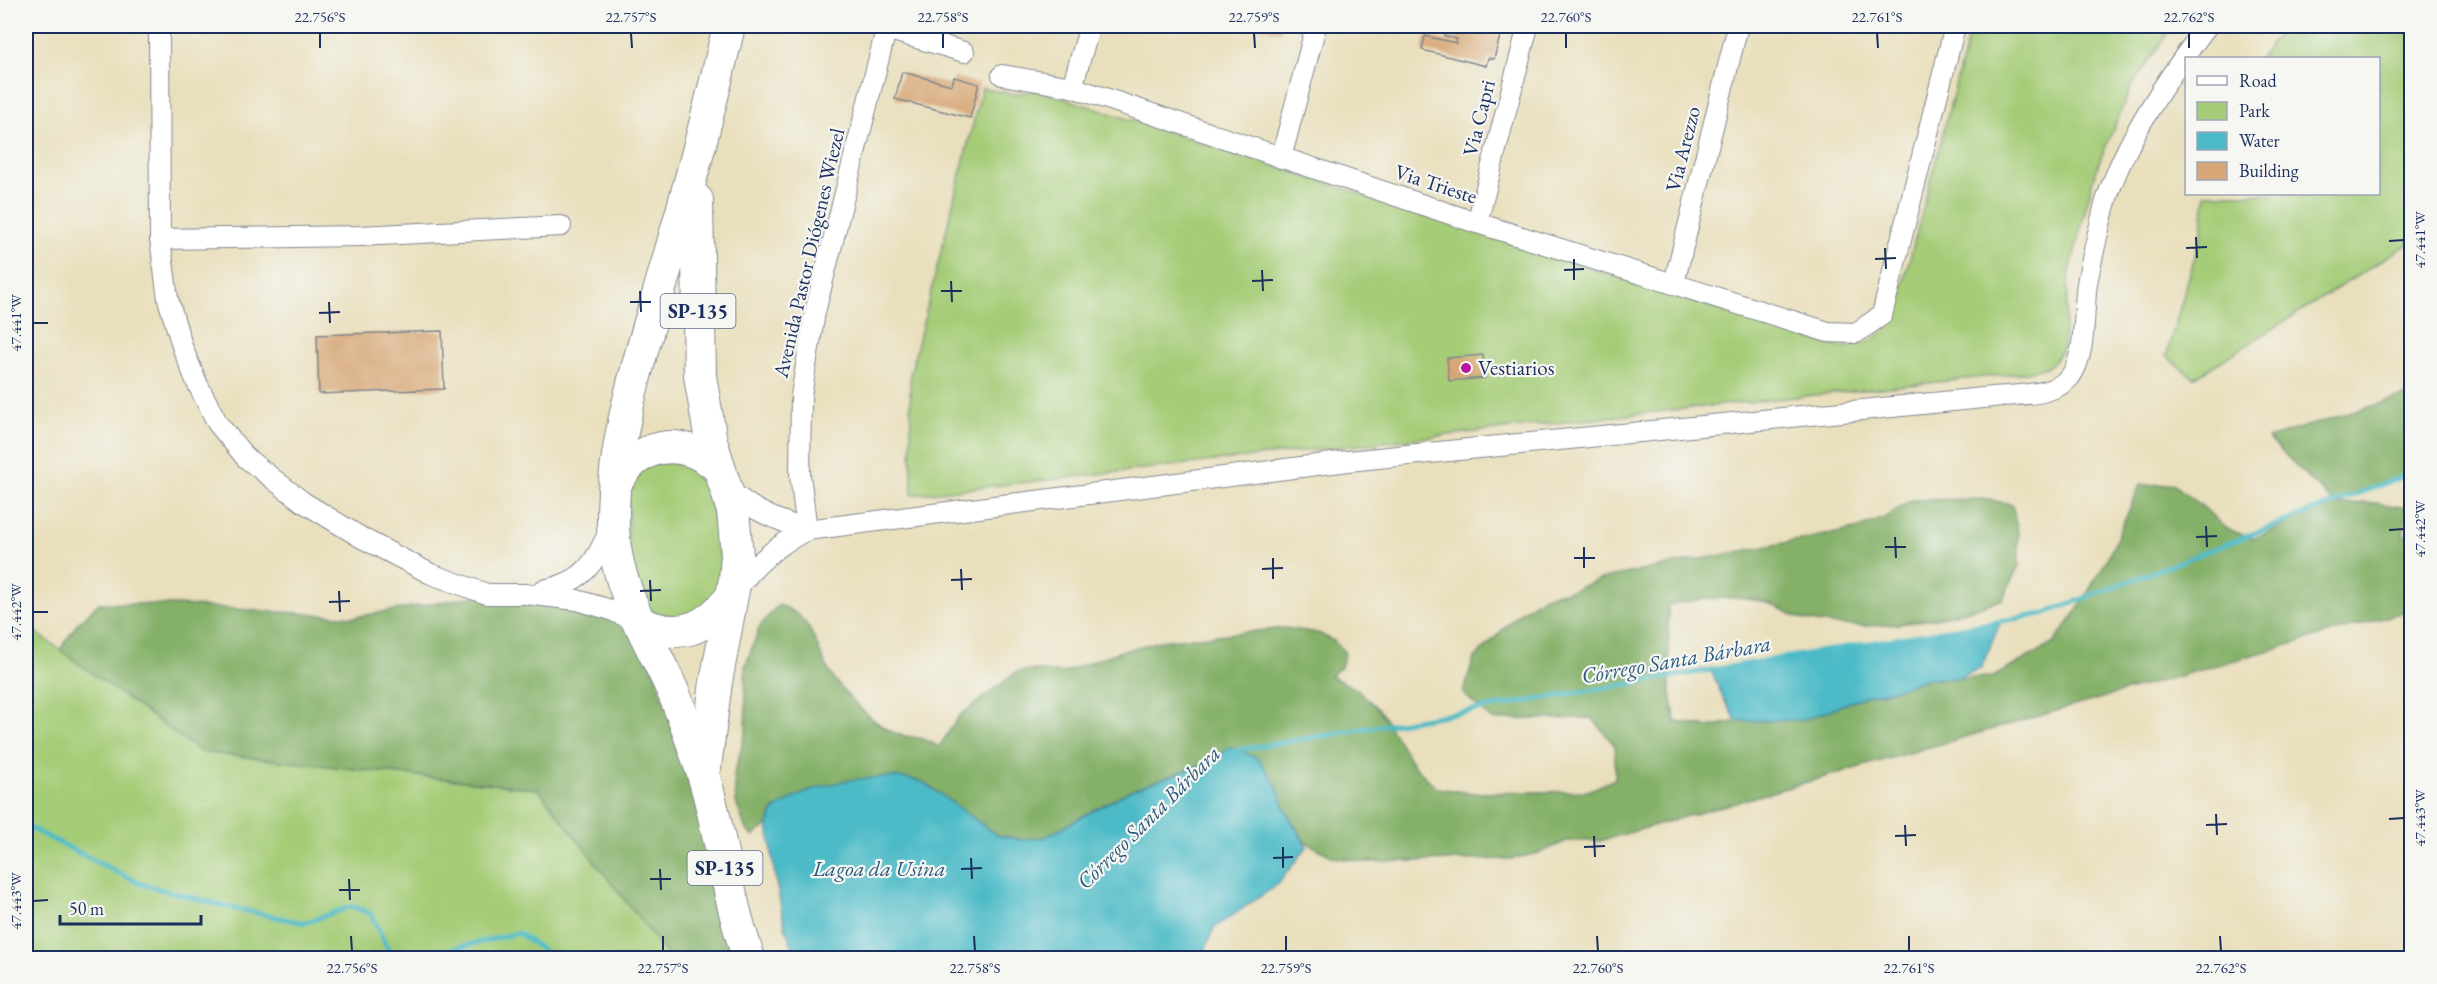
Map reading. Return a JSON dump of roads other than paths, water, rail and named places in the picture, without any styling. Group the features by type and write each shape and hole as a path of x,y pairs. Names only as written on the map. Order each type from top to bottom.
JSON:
{"main road":[{"name":"SP-135","path":"729,26 699,154 628,408 615,485 612,524 615,554 621,576 638,622 684,718 704,778 716,819 734,910 749,958"},
{"name":"SP-135","path":"699,154 697,272 700,375 704,408 733,511 737,555 716,682 704,778"},
{"path":"615,485 622,472 633,461 661,448 676,447 705,456 721,475"},
{"path":"638,622 654,629 673,632 691,630 707,622 731,597"}],"street":[{"path":"159,26 160,239 168,299 183,349 218,424 246,458 303,501 352,532 431,574 487,594 525,594 577,600 611,610 638,622"},
{"path":"1072,87 1090,26"},
{"path":"1281,158 1316,26"},
{"name":"Via Capri","path":"1477,223 1528,26"},
{"name":"Via Arezzo","path":"1674,284 1738,26"},
{"name":"Via Trieste","path":"1002,75 1072,87 1477,223 1828,332 1856,333 1882,315 1955,26"},
{"path":"731,597 751,570 774,548 807,530 1348,461 2005,396 2060,387 2072,374 2080,355 2087,284 2105,206 2121,165 2140,126 2181,59 2207,26"},
{"path":"886,27 964,52"},
{"name":"Avenida Pastor Diógenes Wiezel","path":"807,530 801,475 801,396 815,312 886,27"},
{"path":"160,239 359,236 561,226"},
{"path":"721,475 753,508 775,519 807,530"},
{"path":"525,594 562,586 577,579 591,567 612,524"}],"water":[{"path":"2001,621 1981,668 1958,678 1926,679 1865,696 1804,720 1737,721 1724,700 1711,670"},
{"name":"Lagoa da Usina","path":"1229,747 1258,758 1276,785 1287,813 1307,847 1277,885 1214,928 1202,958 797,958 785,927 768,825 774,810 802,794 852,780 883,777 911,779 923,782 997,835 1022,840 1045,837 1131,790 1215,760"}],"waterway":[{"name":"Córrego Santa Bárbara","path":"1234,754 1238,750 2043,614 2412,473"},
{"name":"Córrego Santa Bárbara","path":"26,826 141,884 232,908 305,923 352,906 371,914 389,952 443,951 518,933 554,958"}],"place":[{"name":"Vestiarios","path":"1466,368"}]}
